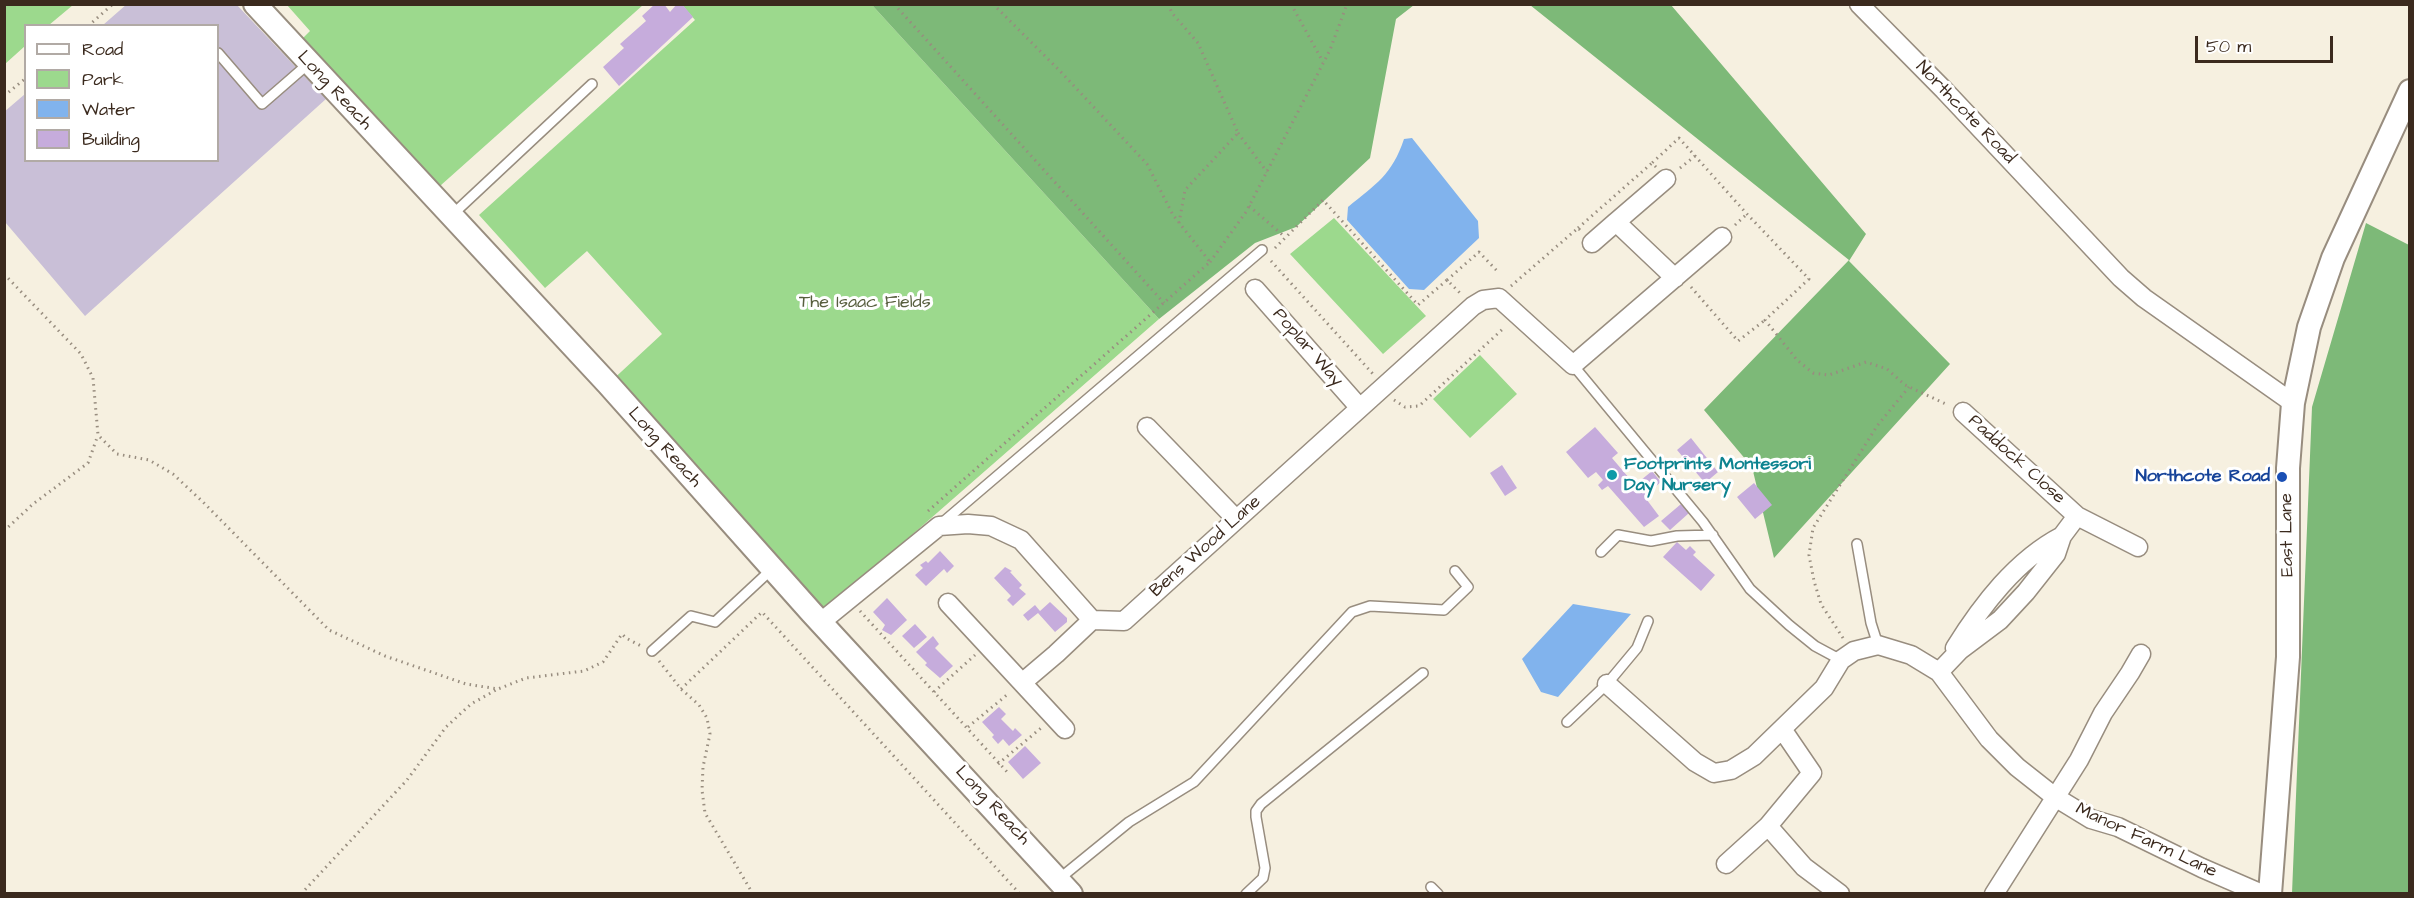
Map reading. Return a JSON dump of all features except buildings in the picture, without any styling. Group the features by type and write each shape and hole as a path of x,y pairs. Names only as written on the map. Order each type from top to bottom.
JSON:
{"street":[{"name":"Long Reach","path":"255,4 308,64 608,384 820,622 1065,886"},
{"name":"Northcote Road","path":"1859,4 1944,90 2121,278 2144,298 2293,403"},
{"name":"East Lane","path":"2270,894 2288,657 2288,479 2293,403 2309,327 2333,258 2409,92"},
{"path":"1592,243 1666,179"},
{"path":"1616,222 1678,276"},
{"path":"1499,297 1573,365 1722,237"},
{"name":"Poplar Way","path":"1255,289 1359,407"},
{"name":"Bens Wood Lane","path":"1092,620 1124,621 1473,306 1483,300 1499,297"},
{"name":"Paddock Close","path":"1939,672 1960,650 2000,620 2026,592 2056,554 2062,536 2077,516 1963,412"},
{"path":"1147,427 1236,519"},
{"path":"2077,516 2138,547"},
{"path":"820,622 939,526 968,524 991,526 1021,540 1092,620 1023,682"},
{"path":"948,603 1060,723"},
{"path":"1607,684 1695,762 1714,773 1731,770 1754,756 1824,688 1848,655 1878,645"},
{"name":"Manor Farm Lane","path":"1878,645 1911,655 1939,672 1989,739 2017,767 2055,797 2091,819 2118,827 2262,894"},
{"path":"1994,894 2079,760 2103,713 2141,654"},
{"path":"1726,864 1768,826 1812,773 1782,729"},
{"path":"1768,826 1804,867 1840,894"}],"lane":[{"path":"219,54 262,104 308,64"},
{"path":"452,215 592,84"},
{"path":"939,526 1265,253"},
{"path":"1573,365 1713,535 1750,589 1789,625 1815,645 1848,655"},
{"path":"1601,552 1618,535 1651,541 1677,536 1713,535"},
{"path":"1857,544 1871,623 1878,645"},
{"path":"652,651 691,616 715,622 772,569"},
{"path":"1065,886 1129,822 1194,782 1352,612 1370,606 1444,610 1468,587 1455,571"},
{"path":"1567,722 1607,684 1637,648 1648,621"},
{"path":"1246,894 1263,878 1265,868 1256,817 1261,804 1423,673"}],"path":[{"path":"90,24 113,4"},
{"path":"894,4 1164,303"},
{"path":"993,4 1060,71 1147,164 1173,215 1210,262"},
{"path":"1168,4 1172,13 1198,43 1238,133 1267,172"},
{"path":"1292,4 1323,62"},
{"path":"926,512 1210,262 1249,206 1323,62 1347,4"},
{"path":"4,96 24,80"},
{"path":"1179,223 1185,190 1238,133"},
{"path":"1499,297 1679,138 1809,279 1765,320 1738,341 1678,276"},
{"path":"1652,163 1666,179 1695,156"},
{"path":"1499,273 1479,252 1418,305 1323,200 1265,253 1395,402 1405,407 1419,406 1518,315"},
{"path":"1249,206 1285,237"},
{"path":"1578,228 1592,243"},
{"path":"4,274 81,354 93,378 98,435 88,464 33,504 4,531"},
{"path":"1447,280 1473,306"},
{"path":"1765,320 1797,360 1813,374 1829,375 1866,362 1887,369 1909,387 1963,412"},
{"path":"1848,655 1839,633 1821,604 1814,581 1809,555 1813,528 1877,426 1909,387"},
{"path":"98,435 117,454 149,460 173,474 204,502 329,630 375,652 422,670 466,684 498,689"},
{"path":"849,599 1009,774"},
{"path":"681,688 762,612 1020,894"},
{"path":"301,894 407,780 446,727 471,704 498,689 526,678 584,671 603,662 622,634 652,651 681,688 699,705 707,718 710,734 703,767 702,790 705,813 753,894"},
{"path":"934,692 987,644"},
{"path":"968,727 1023,682"},
{"path":"998,764 1060,723"}],"shaded area":[{"path":"127,4 237,5 326,99 85,316 5,222 4,112 24,95 24,162 219,162 219,24 104,24"}],"green space":[{"path":"5,4 73,4 50,24 24,24 24,47 5,64"},
{"path":"287,5 643,5 431,194 293,48 310,31"},
{"name":"The Isaac Fields","path":"682,5 872,5 1159,319 827,609 821,622 608,384 662,334 587,251 545,288 479,215 695,20"},
{"path":"872,5 1414,5 1396,19 1370,158 1296,227 1255,243 1159,319"},
{"path":"1530,5 1671,5 1866,234 1849,261 1950,364 1774,558 1752,467 1704,410 1849,260"},
{"path":"1334,218 1426,316 1383,354 1290,254"},
{"path":"2366,223 2409,245 2409,893 2292,893 2312,407"},
{"path":"1480,355 1517,394 1470,438 1433,399"}],"water":[{"path":"1412,138 1478,221 1479,238 1424,290 1409,289 1347,220 1348,207 1382,178 1394,162 1404,139"},
{"path":"1573,604 1631,614 1558,697 1541,692 1522,659"}],"place":[{"name":"Footprints Montessori Day Nursery","path":"1612,475"},
{"name":"Northcote Road","path":"2282,477"}]}
